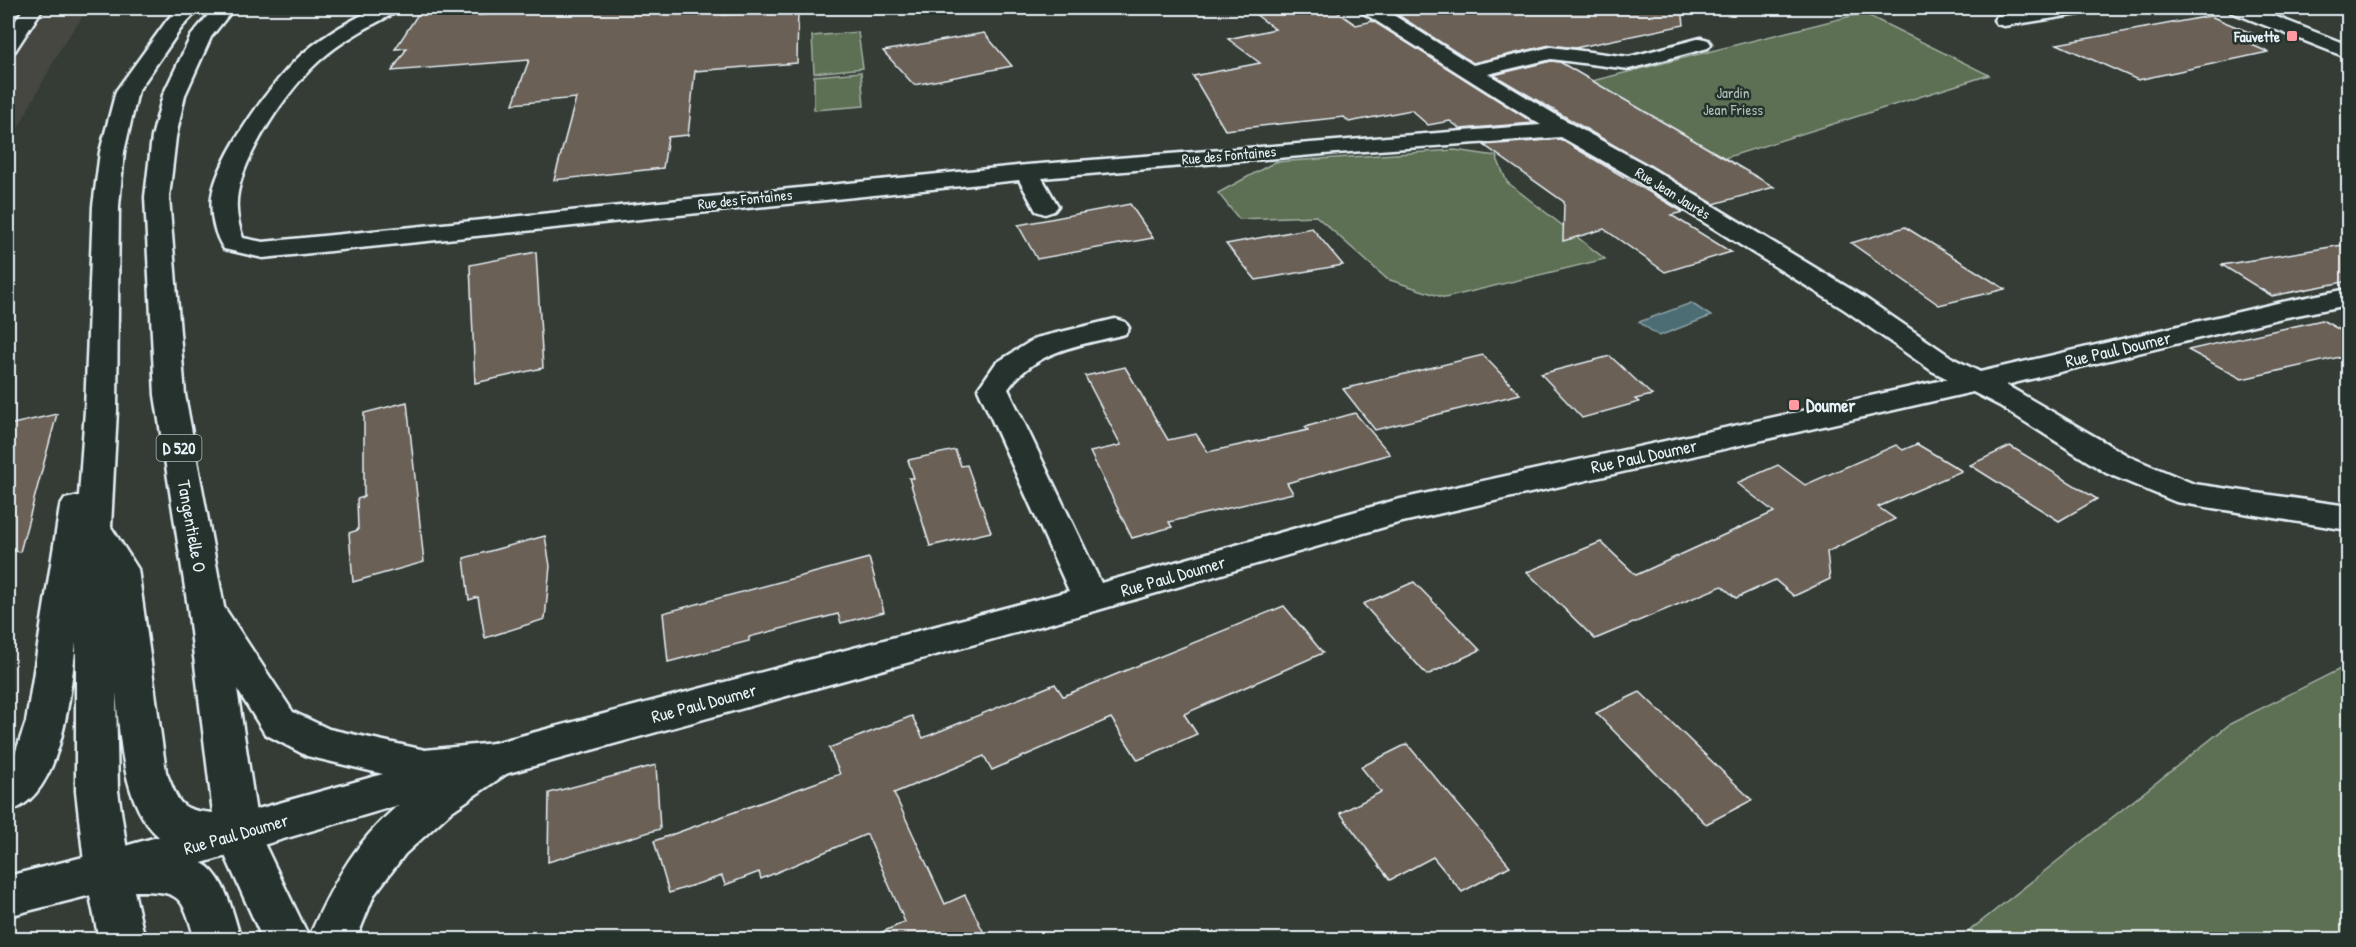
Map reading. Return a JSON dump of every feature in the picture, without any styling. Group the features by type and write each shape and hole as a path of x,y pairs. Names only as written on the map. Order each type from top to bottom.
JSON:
{"street":[{"path":"8,47 33,8"},
{"path":"127,91 174,23 190,8"},
{"name":"Tangentielle O","path":"224,8 201,36 174,94 164,137 157,196 170,395 206,607 237,833 287,939"},
{"path":"188,65 225,31 245,8"},
{"name":"Rue des Fontaines","path":"390,8 310,57 269,108 237,161 224,193 228,235 233,243 263,250 1027,172 1565,130"},
{"name":"Rue Jean Jaurès","path":"1369,8 1565,130 1636,170 1855,304 1943,365 2012,399 2118,465 2188,494 2349,518"},
{"path":"2004,20 2080,8"},
{"path":"2238,8 2349,52"},
{"path":"122,939 107,871 97,791 94,527 101,410 106,206 112,152 127,91 141,45 160,9"},
{"path":"1470,72 1551,53 1629,63 1701,44"},
{"path":"1027,172 1045,206"},
{"name":"Rue Paul Doumer","path":"8,896 107,871 494,760 1091,599 1396,512 1975,382 2282,310 2349,297"},
{"path":"1091,599 993,389 1007,369 1046,344 1115,328"},
{"path":"8,794 32,765 46,722 86,452 101,410"},
{"path":"94,527 120,569 145,772 163,814 181,829 237,833"},
{"path":"206,607 279,723 321,744 425,767 494,760"},
{"path":"333,939 362,876 379,852 419,810 494,760"},
{"path":"107,871 161,871 192,881 208,905 218,939"}],"shaded area":[{"path":"8,8 89,8 62,46 8,147"}],"green space":[{"name":"Jardin Jean Friess","path":"1863,13 1989,75 1725,158 1592,81"},
{"path":"858,32 863,68 814,73 812,36"},
{"path":"861,72 864,106 814,110 814,76"},
{"path":"1455,150 1496,156 1507,182 1605,259 1445,298 1387,279 1316,216 1239,219 1218,193 1275,162"},
{"path":"2348,665 2348,939 1959,939 2230,724"}],"water":[{"path":"1691,303 1711,316 1659,336 1639,322"}],"building":[{"path":"422,8 486,8 480,15 575,8 724,8 723,15 798,9 797,63 695,71 688,135 668,137 663,168 554,180 576,98 513,104 529,60 392,71 407,48 395,49"},
{"path":"1247,8 1332,8 1356,25 1373,21 1534,123 1461,129 1450,121 1428,125 1411,110 1349,122 1344,117 1225,130 1193,76 1260,63 1228,39 1275,29"},
{"path":"1433,8 1682,8 1684,25 1575,48 1550,45 1473,63 1398,15"},
{"path":"2210,16 2273,42 2252,45 2268,52 2138,80 2057,44"},
{"path":"984,33 1012,66 914,85 883,51"},
{"path":"1551,61 1560,62 1774,187 1714,204 1494,75"},
{"path":"1560,139 1683,212 1671,215 1731,252 1665,272 1604,229 1563,241 1564,202 1484,145"},
{"path":"1130,204 1153,238 1037,259 1018,225"},
{"path":"1905,227 2005,289 1939,305 1851,243"},
{"path":"1312,228 1343,265 1256,280 1226,244"},
{"path":"2349,244 2349,281 2272,296 2222,265"},
{"path":"536,252 543,368 475,383 470,265"},
{"path":"2322,320 2349,335 2349,355 2242,379 2188,350"},
{"path":"1483,355 1520,394 1375,430 1343,389"},
{"path":"1610,356 1652,395 1635,399 1639,402 1582,418 1541,374"},
{"path":"1125,367 1168,440 1196,434 1208,452 1308,430 1305,427 1355,413 1390,454 1287,483 1293,493 1169,522 1172,527 1132,538 1090,452 1121,445 1085,376"},
{"path":"407,402 424,562 353,582 349,533 358,530 357,499 364,497 364,413"},
{"path":"57,414 20,552 8,550 8,425"},
{"path":"1917,444 1962,471 1878,507 1895,519 1827,552 1830,579 1794,596 1775,580 1736,598 1722,586 1595,639 1527,572 1601,542 1636,575 1774,512 1737,483 1778,465 1805,485 1896,445 1903,450"},
{"path":"2010,446 2097,499 2059,521 1970,465"},
{"path":"955,450 961,466 967,465 991,532 930,546 909,478 914,478 908,460"},
{"path":"545,536 550,566 545,619 485,638 478,597 469,600 464,558"},
{"path":"869,558 884,612 841,623 838,614 749,637 749,641 668,662 663,613"},
{"path":"1414,582 1480,650 1427,675 1363,604"},
{"path":"1284,606 1323,653 1184,714 1197,734 1138,760 1111,718 992,770 984,756 894,793 945,904 965,895 987,939 866,939 905,922 867,834 761,879 759,872 725,885 722,876 669,893 654,841 840,774 829,748 912,716 923,738 1055,684 1063,696"},
{"path":"1640,692 1752,800 1706,824 1596,713"},
{"path":"1407,744 1510,866 1462,892 1433,857 1390,880 1340,813 1381,792 1361,767"},
{"path":"656,765 660,829 548,862 549,793"}],"place":[{"name":"Fauvette","path":"2292,36"},
{"name":"Doumer","path":"1794,405"}]}
